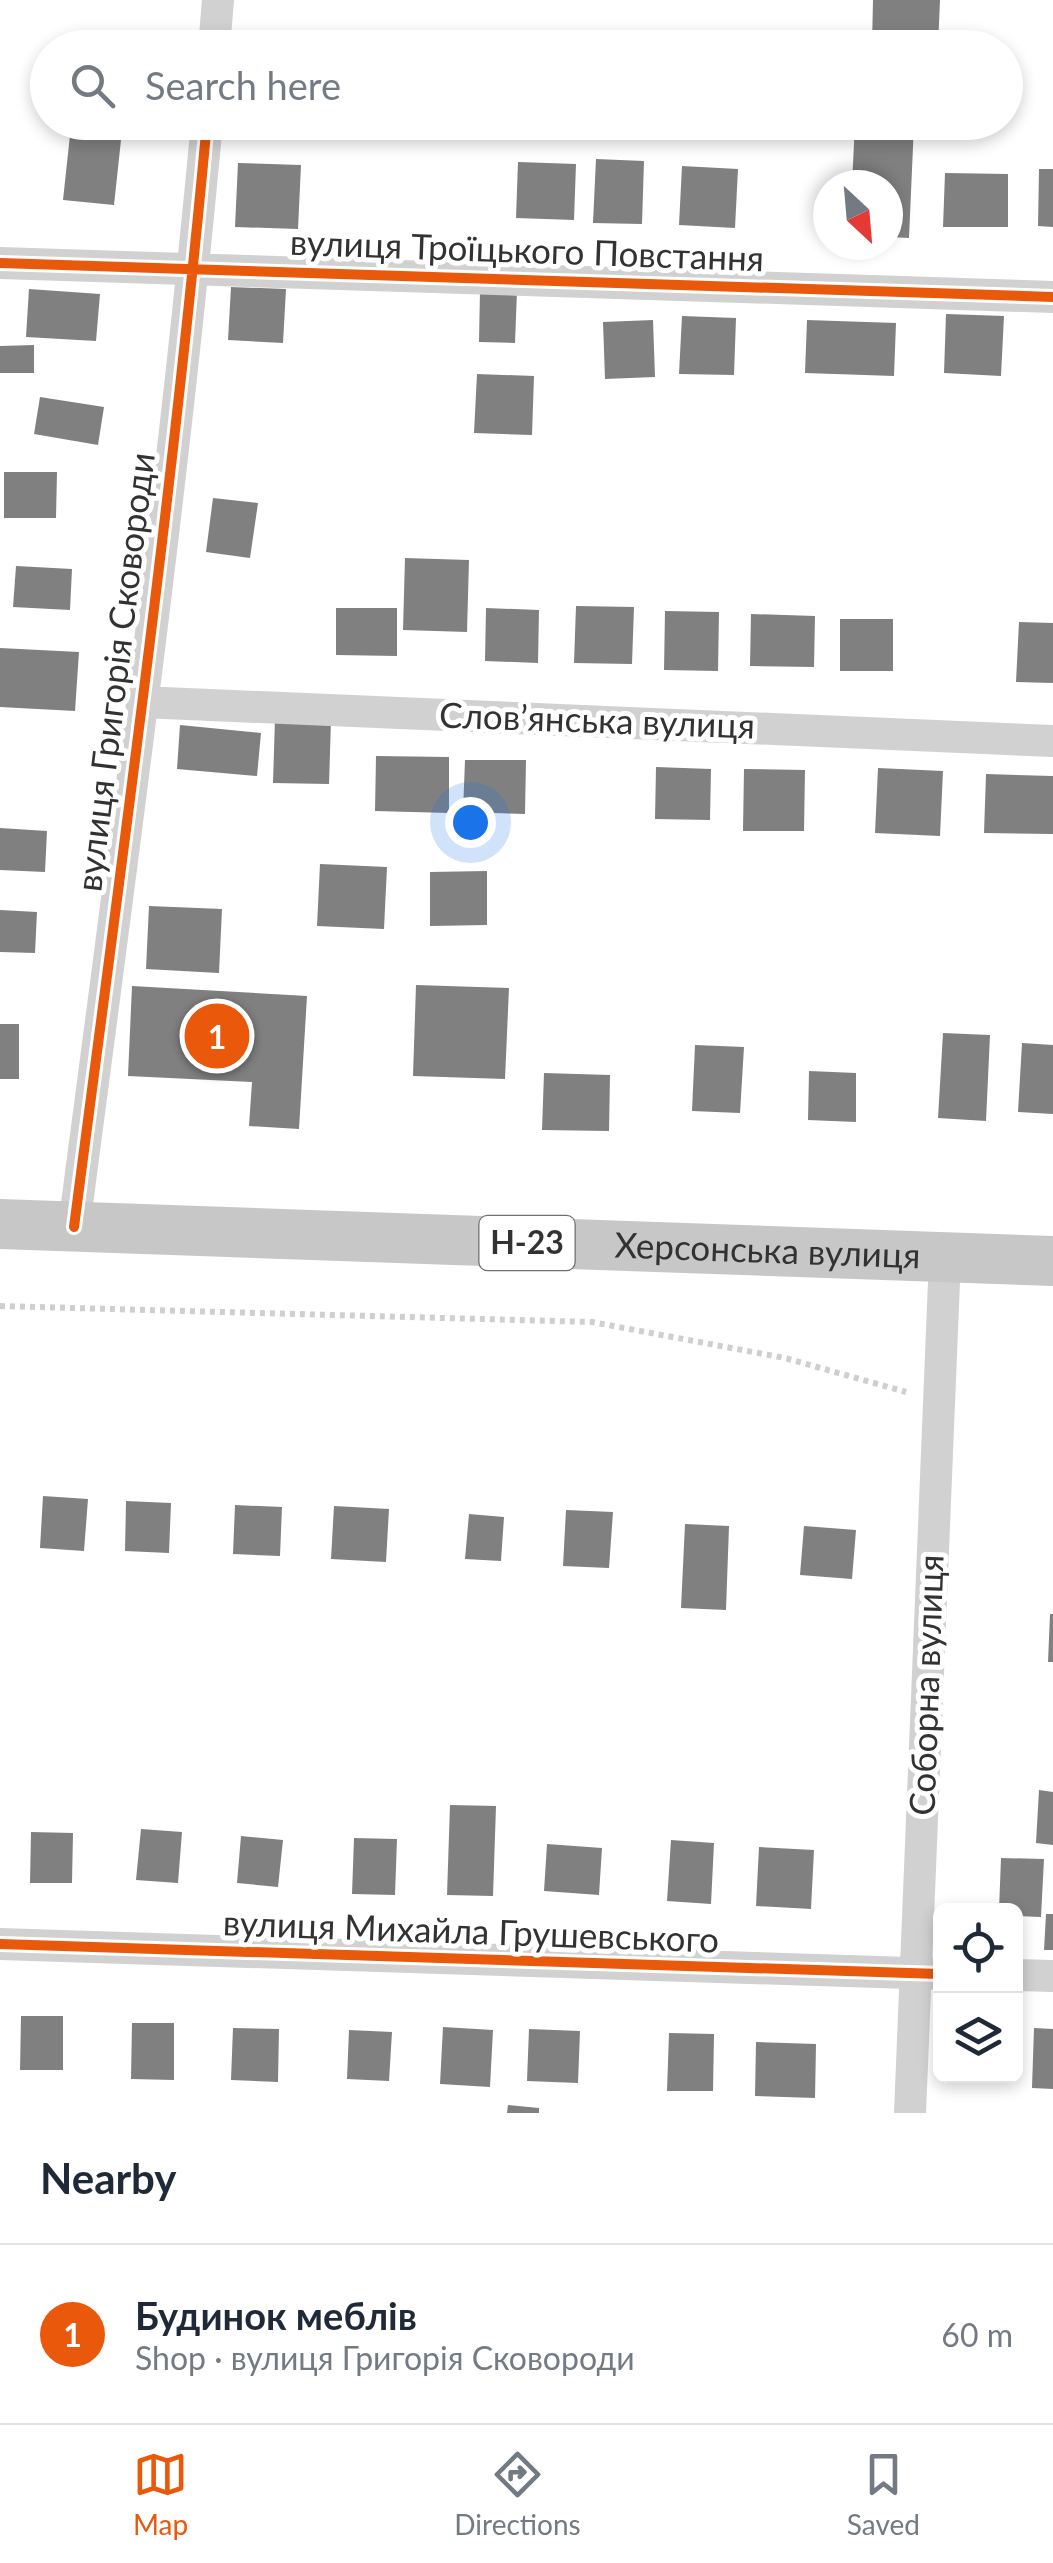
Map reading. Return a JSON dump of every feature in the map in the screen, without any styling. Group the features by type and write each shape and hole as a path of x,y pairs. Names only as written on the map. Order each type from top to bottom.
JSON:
{"main road":[{"name":"Херсонська вулиця","path":"0,1224 1053,1261"}],"street":[{"path":"216,30 218,0"},
{"name":"вулиця Григорія Сковороди","path":"74,1227 142,702 205,140"},
{"name":"вулиця Троїцького Повстання","path":"0,263 1053,297"},
{"name":"Словʼянська вулиця","path":"142,702 1053,741"},
{"name":"Соборна вулиця","path":"910,2113 928,1974 945,1257"},
{"name":"вулиця Михайла Грушевського","path":"0,1944 928,1974"},
{"path":"1023,1975 1053,1976"}],"path":[{"path":"0,1306 592,1322 785,1358 939,1401"}],"building":[{"path":"873,0 940,0 939,30 872,30"},
{"path":"69,140 121,140 114,205 63,200"},
{"path":"854,140 913,140 909,238 903,238 903,170 853,170"},
{"path":"596,159 644,161 642,224 593,223"},
{"path":"518,162 576,164 574,220 516,218"},
{"path":"238,163 301,165 298,229 235,227"},
{"path":"682,166 738,169 735,228 679,225"},
{"path":"1039,169 1053,169 1053,227 1038,226"},
{"path":"945,173 1008,174 1008,227 943,227"},
{"path":"231,287 286,289 283,343 228,340"},
{"path":"29,289 100,294 96,341 26,337"},
{"path":"480,290 517,291 515,343 479,342"},
{"path":"946,314 1004,316 1001,376 944,373"},
{"path":"682,316 736,318 734,375 679,374"},
{"path":"653,320 655,377 605,379 603,322"},
{"path":"807,320 896,323 894,376 805,373"},
{"path":"34,345 34,373 0,373 0,346"},
{"path":"477,374 534,376 532,435 474,433"},
{"path":"40,397 104,407 98,445 34,434"},
{"path":"4,472 57,472 56,518 4,518"},
{"path":"213,498 258,503 250,558 206,552"},
{"path":"405,558 469,560 467,632 403,630"},
{"path":"16,566 72,569 70,610 13,607"},
{"path":"576,606 634,607 632,664 574,663"},
{"path":"336,608 397,608 397,656 336,655"},
{"path":"486,608 539,610 538,663 485,661"},
{"path":"665,611 719,612 718,671 664,670"},
{"path":"751,614 815,616 814,667 750,666"},
{"path":"840,619 893,619 893,671 840,671"},
{"path":"1019,622 1053,623 1053,683 1016,682"},
{"path":"0,648 79,652 75,711 0,707"},
{"path":"275,718 331,720 329,784 273,783"},
{"path":"180,725 261,733 257,776 177,769"},
{"path":"376,756 449,757 449,813 375,811"},
{"path":"465,760 526,760 525,814 463,812"},
{"path":"656,767 711,769 710,820 655,819"},
{"path":"878,768 943,771 940,836 875,833"},
{"path":"744,769 805,770 804,831 743,831"},
{"path":"986,774 1053,776 1053,834 984,833"},
{"path":"0,828 47,831 45,872 0,870"},
{"path":"320,864 387,867 384,929 317,926"},
{"path":"487,871 487,925 430,926 430,872"},
{"path":"149,906 222,909 219,973 146,969"},
{"path":"0,910 37,912 35,953 0,952"},
{"path":"416,985 509,988 505,1079 413,1076"},
{"path":"132,986 307,996 299,1129 249,1126 252,1082 128,1076"},
{"path":"0,1024 19,1024 19,1079 0,1079"},
{"path":"943,1033 990,1035 986,1121 938,1118"},
{"path":"1022,1043 1053,1045 1053,1114 1018,1112"},
{"path":"695,1045 744,1047 740,1113 692,1111"},
{"path":"809,1071 856,1073 856,1122 808,1120"},
{"path":"544,1073 610,1075 609,1131 542,1130"},
{"path":"43,1496 88,1499 84,1551 40,1548"},
{"path":"126,1501 171,1503 169,1553 125,1551"},
{"path":"235,1505 282,1507 280,1556 233,1554"},
{"path":"334,1506 389,1509 386,1562 331,1559"},
{"path":"566,1510 613,1512 609,1568 563,1566"},
{"path":"469,1514 504,1517 501,1561 465,1559"},
{"path":"685,1524 729,1526 726,1610 681,1608"},
{"path":"804,1526 856,1530 852,1579 800,1575"},
{"path":"1053,1614 1053,1662 1048,1662"},
{"path":"1039,1790 1053,1792 1053,1845 1036,1843"},
{"path":"450,1805 496,1806 493,1896 447,1895"},
{"path":"141,1829 182,1832 178,1883 136,1880"},
{"path":"31,1832 73,1833 72,1883 30,1883"},
{"path":"241,1836 283,1840 278,1887 237,1883"},
{"path":"354,1838 397,1839 395,1895 352,1894"},
{"path":"671,1840 714,1843 711,1904 667,1901"},
{"path":"547,1844 602,1848 599,1895 544,1891"},
{"path":"759,1847 814,1850 811,1909 756,1906"},
{"path":"1001,1858 1044,1859 1041,1917 1023,1916 1023,1903 999,1903"},
{"path":"1046,1914 1053,1914 1053,1950 1044,1950"},
{"path":"21,2016 63,2016 63,2070 20,2070"},
{"path":"132,2023 174,2023 174,2080 131,2079"},
{"path":"443,2027 493,2030 490,2087 440,2084"},
{"path":"233,2028 279,2029 278,2082 231,2080"},
{"path":"1034,2028 1053,2029 1053,2089 1032,2088"},
{"path":"529,2029 580,2031 578,2083 527,2081"},
{"path":"349,2030 392,2032 389,2081 347,2079"},
{"path":"669,2033 714,2034 713,2091 667,2091"},
{"path":"756,2042 816,2044 815,2098 755,2096"},
{"path":"508,2105 539,2108 539,2113 507,2113"}],"cycle path":[{"path":"74,1227 163,537 205,140"},
{"path":"0,263 1053,297"},
{"path":"0,1944 933,1974"}],"place":[{"name":"Будинок меблів","path":"217,1036"}]}
